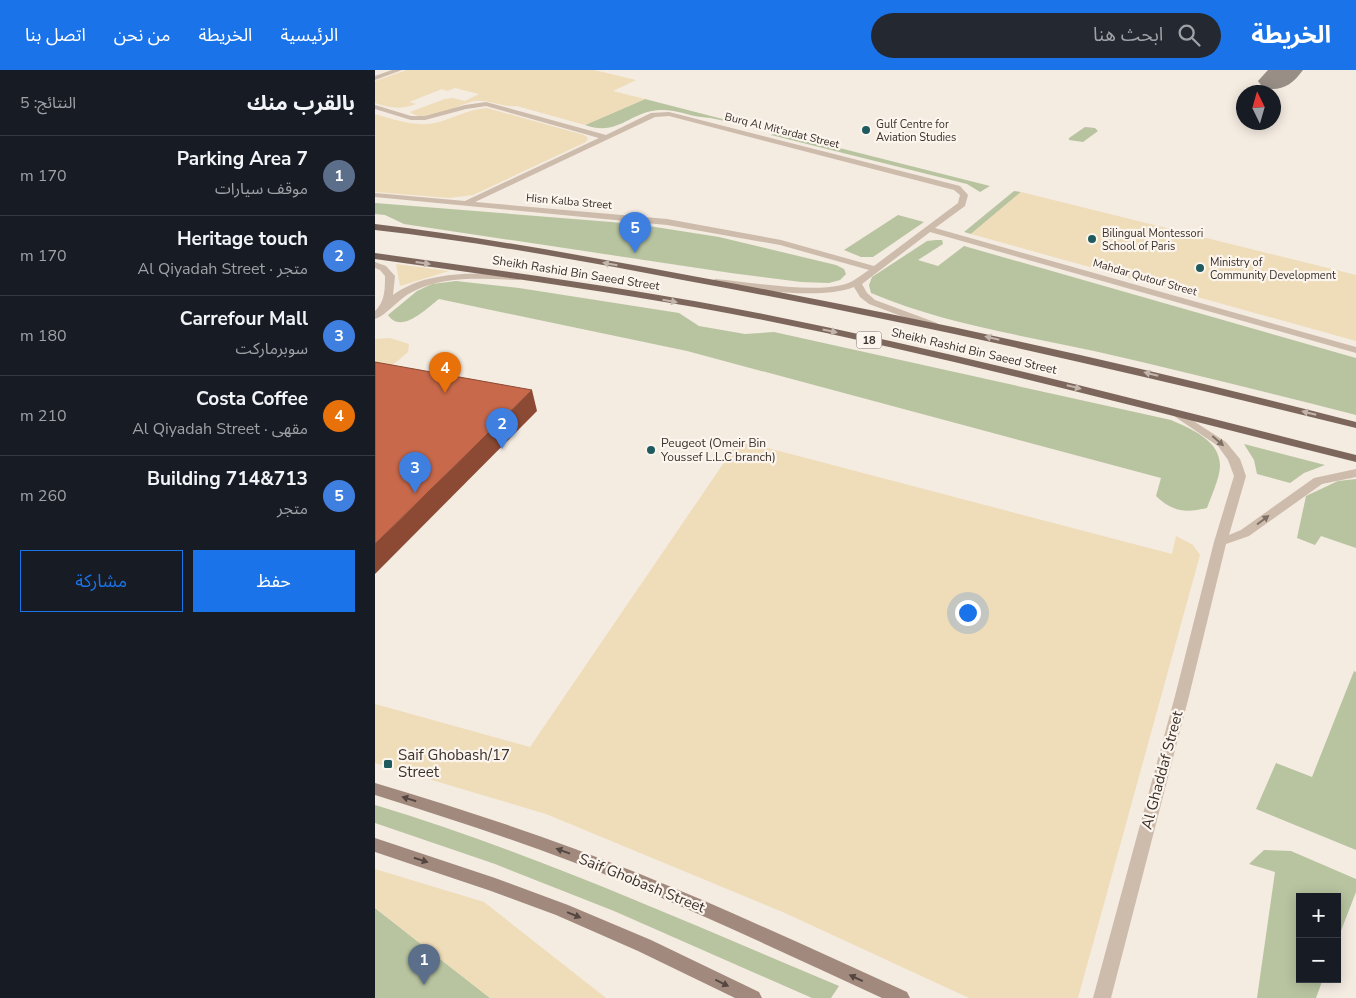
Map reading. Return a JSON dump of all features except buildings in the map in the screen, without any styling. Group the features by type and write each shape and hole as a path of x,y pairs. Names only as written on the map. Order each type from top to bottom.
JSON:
{"main road":[{"name":"Sheikh Rashid Bin Saeed Street","path":"375,228 444,236 786,294 1079,357 1356,425"},
{"name":"Sheikh Rashid Bin Saeed Street","path":"375,256 523,277 757,316 1004,370 1356,459"}],"street":[{"path":"375,78 399,70"},
{"path":"375,107 411,118 425,118 446,114 465,106 486,104 605,137"},
{"name":"Burq Al Mit'ardat Street","path":"468,202 654,115 669,114 957,188 964,195 962,204 857,283 835,290 813,291 707,281"},
{"name":"Hisn Kalba Street","path":"375,195 628,218 711,229 781,243 876,269"},
{"name":"Mahdar Qutouf Street","path":"928,228 1356,350"},
{"path":"375,265 383,268 390,276 390,291 384,308"},
{"path":"375,316 411,289 436,280 467,277 523,277"},
{"path":"857,283 863,296 872,302 933,325"},
{"name":"Al Ghaddaf Street","path":"1102,998 1182,696 1220,542 1239,476 1228,451 1222,444 1178,414"},
{"path":"1220,542 1245,533 1318,481 1356,473"},
{"name":"Saif Ghobash Street","path":"375,788 472,818 632,878 773,938 901,998"},
{"path":"375,845 494,884 575,915 633,939 753,998"}],"green space":[{"path":"645,99 742,124 739,125 675,111 659,110 639,115 623,123 606,128 585,125"},
{"path":"1085,127 1095,128 1098,131 1083,142 1069,140 1069,138"},
{"path":"776,132 990,186 980,192 967,184 771,135"},
{"path":"1014,191 1021,192 971,234 964,232"},
{"path":"375,203 636,224 719,237 836,265 844,269 846,274 840,280 829,283 801,282 404,224 385,215 375,214"},
{"path":"898,215 924,222 873,257 861,257 844,250"},
{"path":"942,240 943,244 918,260 938,266 964,246 1356,358 1356,415 1094,351 1009,334 953,320 871,293 869,285 872,277 927,241"},
{"path":"456,281 519,288 679,313 699,326 745,334 774,332 1171,420 1210,442 1219,457 1219,476 1207,508 1180,510 1168,505 1156,496 1161,478 687,351 439,299 407,321 393,320 388,315 417,291 432,284"},
{"path":"1244,444 1325,465 1304,473 1290,483 1257,474 1254,460"},
{"path":"1356,479 1356,548 1321,536 1315,545 1297,538 1306,496 1338,481"},
{"path":"1354,671 1356,672 1356,850 1256,809 1276,763 1312,777"},
{"path":"375,805 551,866 839,986 831,998 812,998 614,911 495,864 375,823"},
{"path":"1264,850 1291,851 1356,879 1356,892 1341,931 1341,893 1296,893 1296,983 1322,983 1316,998 1257,998 1275,872 1249,864"},
{"path":"375,908 490,998 375,998"}],"sand":[{"path":"407,70 594,70 636,80 613,91 645,99 585,125 517,106 505,106 482,101 470,102 432,116 417,116 410,112 445,99 453,98 465,101 479,94 455,88 447,91 442,89 409,102 416,104 400,108 375,103 375,81"},
{"path":"487,108 584,135 588,138 586,142 473,195 449,198 375,192 375,114 415,124 431,124"},
{"path":"1021,192 1356,275 1356,341 971,234"},
{"path":"396,264 449,271 400,286"},
{"path":"390,338 409,344 408,352 388,369 375,366 375,339"},
{"path":"738,442 752,444 1172,554 1176,536 1193,545 1200,555 1078,998 969,998 785,913 546,814 375,763 375,704 530,747"},
{"path":"375,869 484,902 606,998 490,998 375,908"}],"taxiway":[{"path":"1274,81 1287,70"}],"place":[{"name":"Gulf Centre for Aviation Studies","path":"866,130"},
{"name":"Bilingual Montessori School of Paris","path":"1092,239"},
{"name":"Building 714&713","path":"635,253"},
{"name":"Ministry of Community Development","path":"1200,268"},
{"name":"Costa Coffee","path":"445,393"},
{"name":"Heritage touch","path":"502,449"},
{"name":"Peugeot (Omeir Bin Youssef L.L.C branch)","path":"651,450"},
{"name":"Carrefour Mall","path":"415,493"},
{"name":"Saif Ghobash/17 Street","path":"388,764"},
{"name":"Parking Area 7","path":"424,985"}]}
